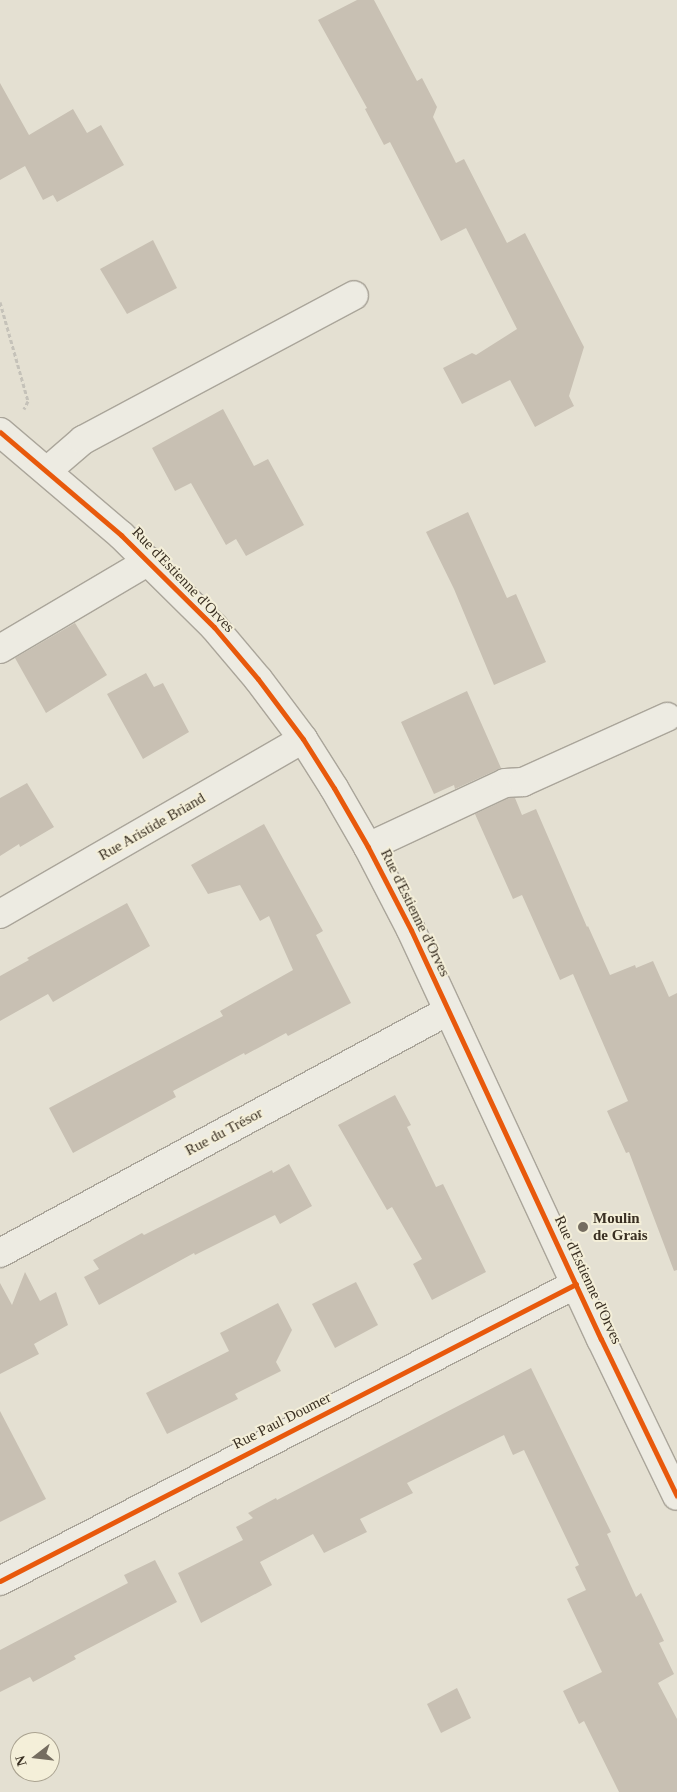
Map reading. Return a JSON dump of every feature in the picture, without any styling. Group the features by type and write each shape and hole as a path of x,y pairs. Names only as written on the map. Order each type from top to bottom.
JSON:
{"street":[{"path":"47,470 83,440 354,295"},
{"name":"Rue d'Estienne d'Orves","path":"5,436 47,470 149,561 214,627 258,679 303,739 368,847 448,1010 677,1496"},
{"path":"0,649 149,561"},
{"path":"368,847 505,783 523,782 667,717"},
{"name":"Rue Aristide Briand","path":"0,914 303,739"},
{"name":"Rue du Trésor","path":"0,1253 448,1010"},
{"name":"Rue Paul Doumer","path":"0,1581 576,1284"}],"path":[{"path":"0,302 28,400 5,436"}],"building":[{"path":"357,0 374,0 417,81 422,78 437,107 433,117 456,163 464,159 507,243 525,233 584,347 569,396 574,406 535,427 510,380 462,404 443,368 472,353 476,355 517,329 466,228 441,241 390,142 384,145 365,109 367,108 318,20"},
{"path":"0,83 29,135 73,109 87,133 101,125 124,165 57,202 53,195 43,200 25,166 0,180"},
{"path":"153,240 177,288 127,314 100,269"},
{"path":"223,409 254,466 268,459 304,525 246,556 236,539 226,545 191,483 175,491 152,448"},
{"path":"468,512 507,598 516,594 546,662 494,685 454,589 426,532"},
{"path":"75,623 107,675 46,713 15,658"},
{"path":"146,673 154,687 163,683 189,732 143,759 107,694"},
{"path":"467,691 501,768 455,789 454,785 434,794 401,722"},
{"path":"27,783 54,827 20,847 19,844 0,856 0,798"},
{"path":"509,798 515,798 522,815 536,809 610,975 635,965 636,968 653,961 669,997 677,993 677,1270 674,1271 629,1152 626,1153 607,1111 628,1101 573,974 560,980 522,895 513,899 475,814"},
{"path":"264,824 323,931 316,935 351,1003 288,1036 286,1033 245,1055 244,1053 173,1091 176,1097 73,1153 49,1108 223,1016 220,1011 293,970 269,916 260,921 240,885 208,894 191,865"},
{"path":"127,903 150,946 53,1002 48,994 0,1021 0,976 29,960 27,958"},
{"path":"395,1095 411,1125 407,1127 436,1187 443,1184 486,1272 432,1300 413,1264 422,1259 392,1207 387,1210 338,1125"},
{"path":"289,1164 312,1206 280,1224 275,1215 195,1255 194,1253 99,1305 84,1277 99,1269 93,1260 142,1233 144,1235 272,1170 273,1173"},
{"path":"25,1272 40,1301 56,1292 68,1325 34,1344 39,1354 0,1374 0,1283 12,1305"},
{"path":"356,1282 378,1325 335,1348 312,1304"},
{"path":"278,1303 292,1330 276,1362 281,1371 235,1394 238,1399 167,1434 146,1393 229,1351 220,1333"},
{"path":"531,1368 611,1532 607,1534 636,1597 641,1593 664,1641 659,1643 674,1674 658,1683 677,1719 677,1792 619,1792 584,1721 579,1724 563,1691 602,1672 567,1599 586,1590 575,1567 579,1565 524,1450 513,1455 504,1435 407,1483 413,1493 360,1519 367,1532 324,1553 313,1534 260,1562 272,1585 201,1623 178,1573 243,1540 236,1527 253,1518 248,1513 276,1498 277,1500"},
{"path":"0,1411 46,1499 0,1522"},
{"path":"155,1560 177,1602 74,1656 76,1659 33,1682 30,1677 0,1692 0,1650 128,1583 124,1575"},
{"path":"457,1688 471,1718 441,1733 427,1704"}],"cycle path":[{"path":"0,432 121,535 214,627 258,679 303,739 368,847 411,930 601,1339 677,1496"},
{"path":"0,1581 576,1284"}],"place":[{"name":"Moulin de Grais","path":"583,1227"}]}
